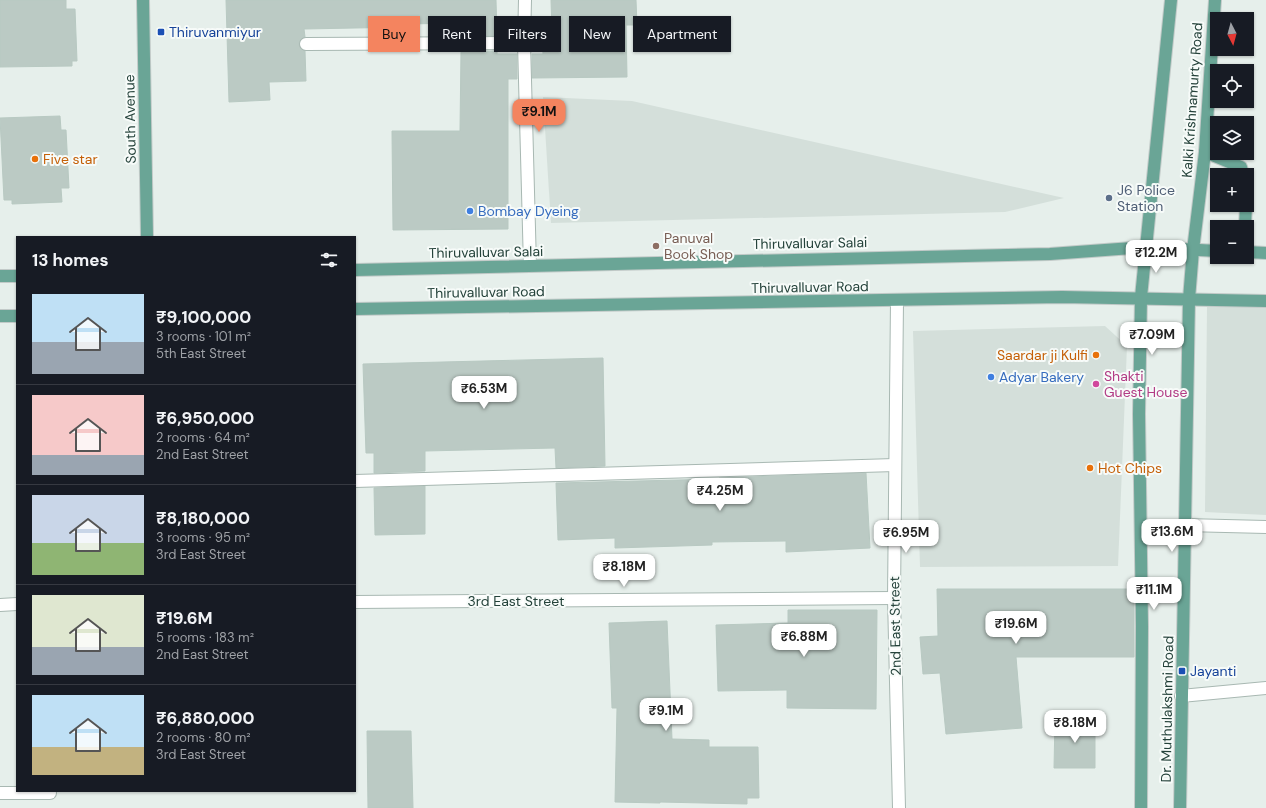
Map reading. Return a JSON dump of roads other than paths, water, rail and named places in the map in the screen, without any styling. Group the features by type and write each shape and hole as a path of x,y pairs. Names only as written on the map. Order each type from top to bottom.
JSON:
{"main road":[{"name":"South Avenue","path":"143,0 147,236"},
{"name":"Kalki Krishnamurty Road","path":"1146,247 1171,0"},
{"name":"Kalki Krishnamurty Road","path":"1193,250 1205,152 1215,0"},
{"path":"1205,152 1241,168"},
{"name":"Thiruvalluvar Salai","path":"356,270 1050,254 1146,247 1210,251"},
{"name":"Dr. Muthulakshmi Road","path":"1141,808 1142,626 1139,414 1141,297 1146,247"},
{"name":"Dr. Muthulakshmi Road","path":"1180,808 1189,299 1193,250"},
{"path":"1254,252 1266,253"},
{"path":"0,276 16,276"},
{"name":"Thiruvalluvar Road","path":"356,309 1062,296 1266,301"},
{"path":"0,316 16,316"}],"street":[{"path":"525,0 525,16"},
{"path":"306,44 494,43"},
{"path":"524,52 530,266"},
{"name":"2nd East Street","path":"897,300 894,598 899,808"},
{"path":"356,481 895,465"},
{"path":"1185,525 1266,527"},
{"name":"3rd East Street","path":"356,602 894,598"},
{"path":"0,605 16,604"},
{"path":"1182,696 1266,688"},
{"path":"0,793 50,793"}],"place":[{"name":"Thiruvanmiyur","path":"161,32"},
{"name":"Five star","path":"35,159"},
{"name":"J6 Police Station","path":"1109,198"},
{"name":"Bombay Dyeing","path":"470,211"},
{"name":"Panuval Book Shop","path":"656,246"},
{"name":"Saardar ji Kulfi","path":"1096,355"},
{"name":"Adyar Bakery","path":"991,377"},
{"name":"Shakti Guest House","path":"1096,384"},
{"name":"Hot Chips","path":"1090,468"},
{"name":"Jayanti","path":"1182,671"}]}
